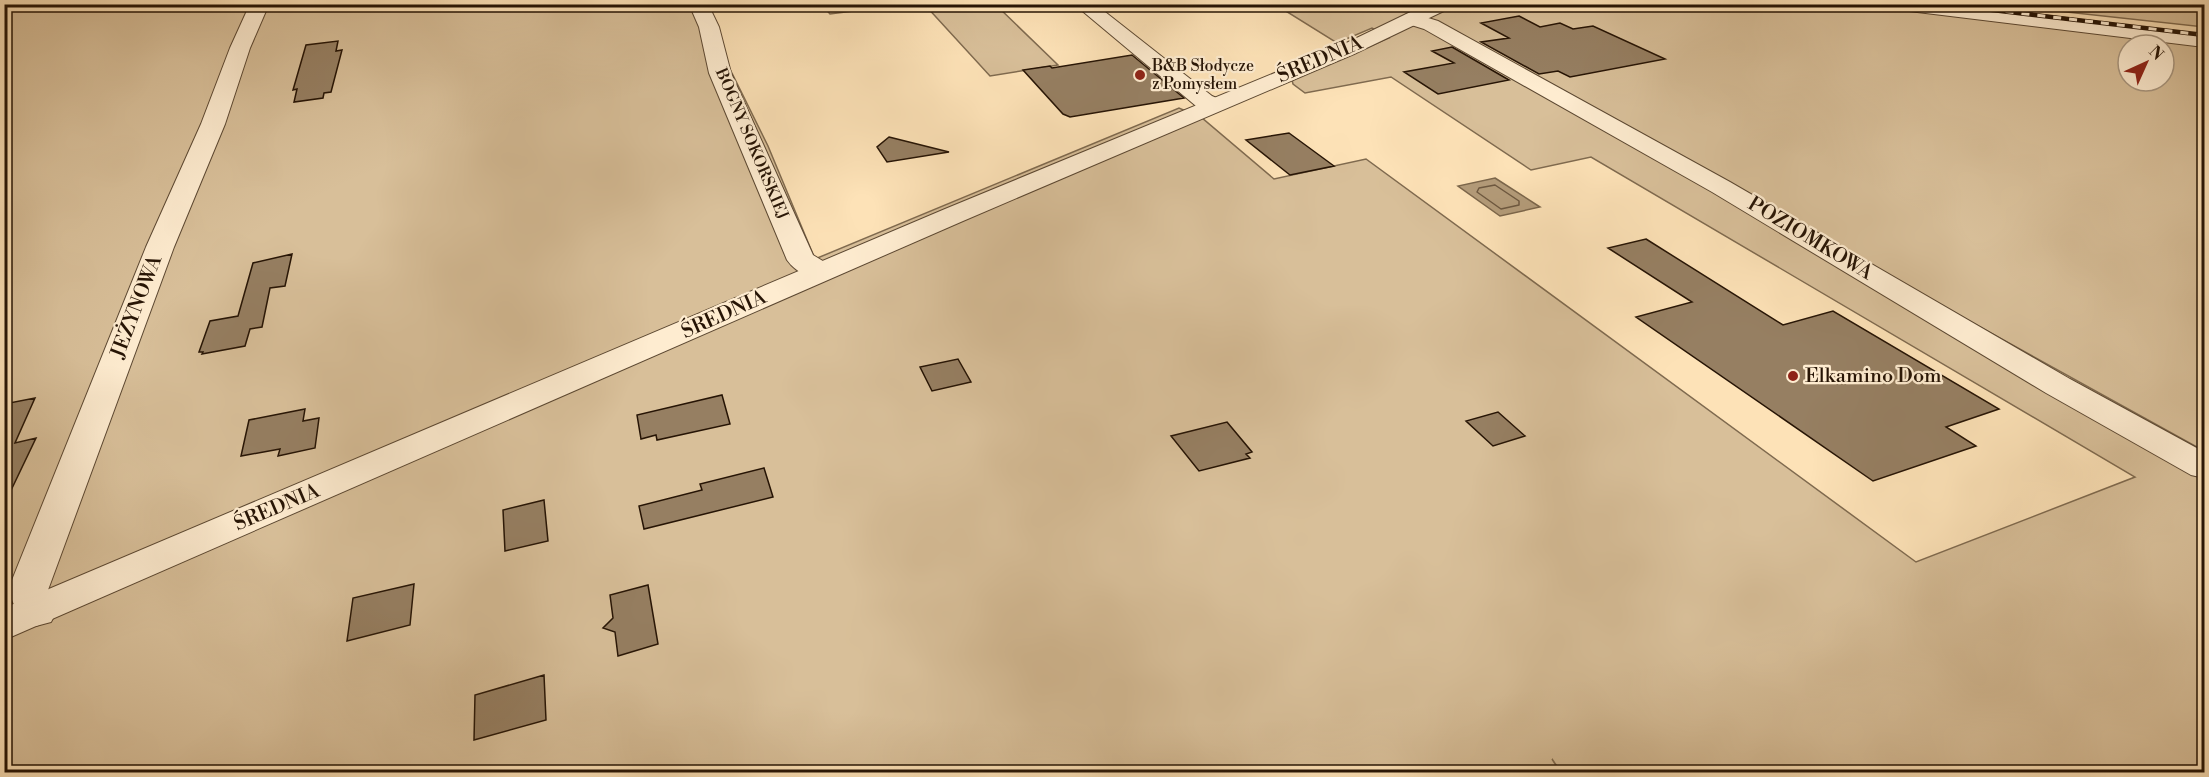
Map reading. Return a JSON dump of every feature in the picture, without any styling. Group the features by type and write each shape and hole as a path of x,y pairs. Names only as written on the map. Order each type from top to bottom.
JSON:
{"street":[{"name":"JEŻYNOWA","path":"36,611 28,590 160,247 213,124 240,48 260,4"},
{"name":"BOGNY SOKORSKIEJ","path":"698,4 709,27 720,73 801,260 821,272"},
{"path":"1083,4 1204,101 1213,105"},
{"name":"ŚREDNIA","path":"4,625 1412,20 1443,4"},
{"path":"1901,4 2205,41"},
{"name":"POZIOMKOWA","path":"1412,20 1431,25 1721,186 2058,386 2205,467"}],"shaded area":[{"path":"1874,4 2116,33 2116,93 2176,93 2176,41 2204,44 2204,451 1922,295 2032,378 2204,476 2204,772 1561,772 1552,759 1560,772 5,772 4,5 704,5 726,61 768,146 815,259 1179,108 1202,118 1274,179 1366,159 1916,562 2135,477 1591,157 1531,170 1391,77 1305,93 1293,84 1292,80 1389,38 1372,28 1337,43 1276,5"},
{"path":"822,5 901,5 830,14"},
{"path":"925,5 996,5 1058,65 990,76"},
{"path":"2001,5 2204,5 2204,27"}],"water":[{"path":"1495,178 1540,207 1500,216 1458,186"}],"building":[{"path":"1519,16 1540,27 1560,23 1573,29 1593,26 1665,59 1570,77 1558,71 1539,74 1481,42 1509,38 1481,23"},
{"path":"338,41 336,51 342,50 331,92 324,93 323,98 294,102 297,89 293,90 306,45"},
{"path":"1452,47 1509,80 1438,94 1404,72 1454,63 1432,51"},
{"path":"1132,55 1184,98 1070,117 1063,114 1023,70 1050,66 1052,68"},
{"path":"1289,133 1334,166 1290,175 1246,140"},
{"path":"889,137 949,152 887,162 877,147"},
{"name":"Elkamino Dom","path":"1646,239 1783,325 1833,311 1999,409 1946,427 1976,446 1873,481 1636,317 1692,302 1608,248"},
{"path":"292,254 285,286 270,288 262,327 250,329 245,346 202,354 203,352 199,352 210,321 238,316 253,263"},
{"path":"958,359 971,382 932,391 920,367"},
{"path":"722,395 730,424 657,440 656,435 641,439 637,415"},
{"path":"35,398 15,443 36,438 4,505 4,404"},
{"path":"305,409 303,421 319,418 315,448 278,456 280,449 241,456 249,420"},
{"path":"1498,412 1525,436 1493,446 1466,421"},
{"path":"1227,422 1252,452 1246,454 1250,458 1199,471 1171,436"},
{"path":"764,468 773,497 644,529 639,506 702,490 700,484"},
{"path":"544,500 548,541 505,551 503,510"},
{"path":"414,584 410,625 347,641 353,598"},
{"path":"648,585 658,644 618,656 615,632 603,628 613,618 610,595"},
{"path":"544,675 546,720 474,740 475,695"}],"railway":[{"path":"1942,4 2204,35"}],"place":[{"name":"B&B Słodycze z Pomysłem","path":"1140,75"},
{"name":"Elkamino Dom","path":"1793,376"}]}
